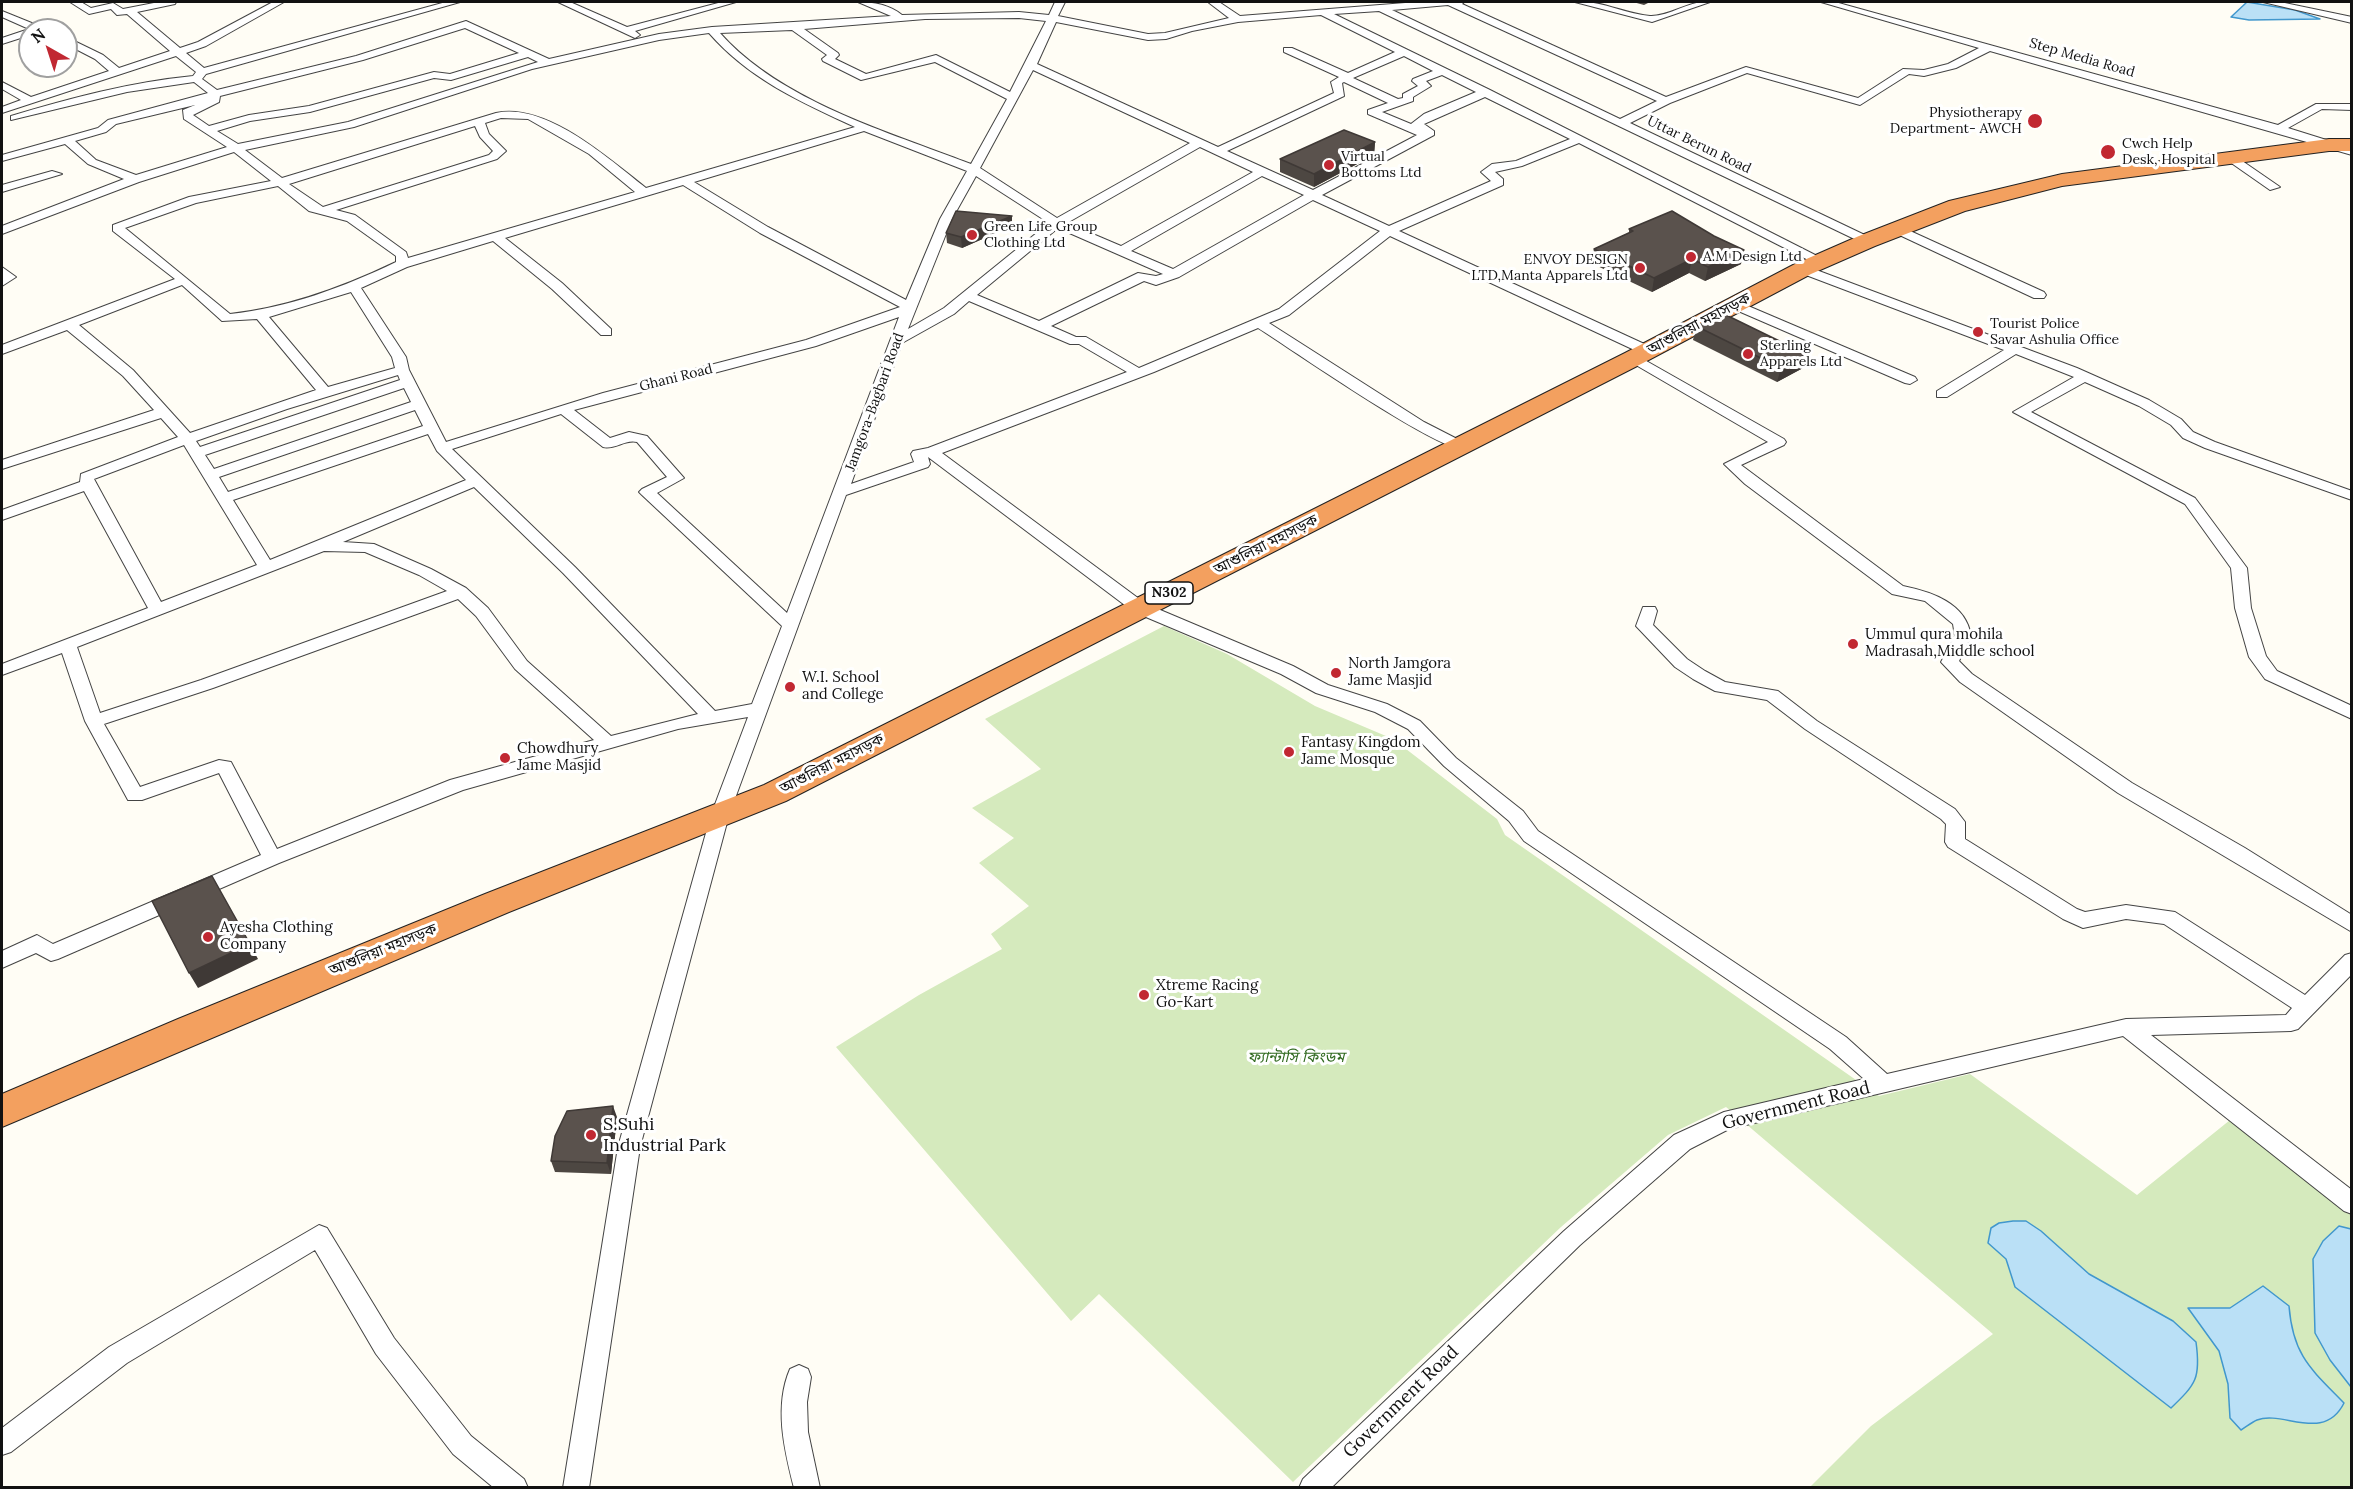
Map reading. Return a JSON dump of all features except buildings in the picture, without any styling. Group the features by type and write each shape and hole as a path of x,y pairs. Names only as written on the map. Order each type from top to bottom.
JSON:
{"highway":[{"name":"আশুলিয়া মহাসড়ক","path":"2,1111 431,930 775,793 1641,355 1734,304 1812,265 1867,241 1957,206 2062,180 2231,158 2344,147"}],"street":[{"path":"75,2 89,11 112,6 121,13 171,2"},
{"path":"254,2 266,10"},
{"path":"2,110 210,41 279,2"},
{"path":"2,122 82,98 199,75 455,2"},
{"path":"563,2 645,40"},
{"path":"573,7 592,2"},
{"path":"625,31 731,2"},
{"path":"863,2 891,10 900,19"},
{"name":"Jamgora-Bagbari Road","path":"576,1488 629,1147 720,815 896,341 946,219 1011,97 1031,65 1060,2"},
{"path":"1213,2 1238,19"},
{"path":"1301,2 1579,139 1812,265 2013,350 2084,376 2144,403 2176,422 2188,435 2210,445 2352,496"},
{"name":"Uttar Berun Road","path":"1449,2 1666,101"},
{"path":"2,230 135,179 236,148 350,125 547,62 645,40 712,30 830,25 925,16 1019,15 1052,18 1148,37 1166,36 1190,28 1238,19 1378,6 1459,2"},
{"path":"1580,2 1652,19 1705,2"},
{"name":"Step Media Road","path":"1826,2 2344,147"},
{"path":"2268,2 2352,20"},
{"path":"2,158 102,130 112,122 359,58 466,24 471,20 444,5"},
{"path":"1378,6 1623,125"},
{"path":"129,11 177,51 215,94 215,100 187,112 188,117 236,148 314,208 351,218 402,255 402,264"},
{"path":"2,14 18,21"},
{"path":"466,24 547,62"},
{"path":"793,26 834,55 827,59 864,78 936,57 1011,97"},
{"path":"712,30 728,51 756,72 809,102 865,127 973,169 1057,223 1174,274"},
{"path":"2,41 18,36"},
{"path":"78,46 99,57 116,71"},
{"path":"1666,101 1746,70 1860,102 1907,71 1924,73 1952,66 1990,47"},
{"path":"1288,50 1397,103"},
{"path":"1218,151 1340,94 1336,82 1405,52"},
{"path":"207,130 249,118 310,109 434,75 451,77 529,53"},
{"path":"1031,65 1388,231 1447,255 1641,355 1779,442 1731,464 1750,481 1898,590 1930,597 1961,622 1963,636 1950,662 1965,678 2125,788 2238,853 2352,925"},
{"path":"1426,135 1372,112 1409,99 1407,96 1426,86 1417,81 1443,71"},
{"path":"2,85 30,101"},
{"path":"1041,325 1143,276 1156,281 1174,274 1313,195 1430,133 1416,124 1428,116 1486,92"},
{"name":"Uttar Berun Road","path":"1666,101 1625,121 1623,125 1867,241"},
{"path":"2279,129 2319,106 2352,107"},
{"path":"644,193 593,152 530,116 500,115 282,182 193,200 117,228 184,280 227,318 260,315 354,286 402,264 496,237 644,193 865,127"},
{"path":"324,211 493,157 500,151 484,135 479,122"},
{"path":"841,492 923,464 918,454 931,452 1138,373 1284,312 1388,231 1499,182 1487,172 1496,166 1518,164 1579,139"},
{"path":"68,141 92,162 135,179"},
{"path":"896,341 950,311 1057,223 1199,143"},
{"path":"2231,158 2274,187"},
{"path":"1121,251 1263,171"},
{"path":"2,189 56,174"},
{"path":"684,181 764,230 910,308"},
{"path":"1897,229 2039,295"},
{"path":"496,237 557,286 606,332"},
{"path":"2,271 10,277 2,282"},
{"path":"2,350 184,280"},
{"path":"354,286 399,357 405,376 442,448 569,570 711,717"},
{"path":"968,296 1075,341 1081,340 1138,373"},
{"path":"1734,304 1910,380"},
{"name":"Ghani Road","path":"442,448 564,409 811,343 910,308"},
{"path":"260,315 320,387"},
{"path":"1260,323 1419,425 1460,446"},
{"path":"70,325 128,373 188,439 267,568"},
{"path":"1942,394 2013,350"},
{"path":"203,422 320,387 405,376"},
{"path":"196,453 405,376"},
{"path":"2084,376 2020,412 2190,501 2239,568 2243,608 2258,657 2271,675 2352,713"},
{"path":"158,611 86,477 320,387"},
{"path":"210,475 420,404"},
{"path":"564,409 608,444 629,436 642,439 676,478 647,492 791,626"},
{"path":"2,465 163,412"},
{"path":"224,498 432,428"},
{"path":"931,452 1140,608 1287,670 1322,689 1381,708 1414,725 1450,762 1515,816 1531,836 1838,1043 1883,1084"},
{"path":"2,670 267,568 322,546 362,526 476,481"},
{"path":"2,515 88,484"},
{"path":"322,546 368,547 425,572 460,592 483,612 521,665 608,743"},
{"path":"94,721 207,684 460,592"},
{"path":"1649,611 1644,627 1682,663 1721,687 1772,695 1811,725 1948,814 1956,822 1955,842 2070,914 2082,920 2126,912 2168,917 2307,1006"},
{"path":"68,645 94,721 135,795 225,766 272,858"},
{"path":"2,960 37,943 51,953 272,858 457,785 678,723 760,709"},
{"name":"Government Road","path":"1312,1488 1572,1238 1682,1142 1724,1121 2126,1027 2291,1023 2352,961"},
{"path":"2126,1027 2352,1204"},
{"path":"2,1443 118,1355 319,1236 385,1346 462,1445 515,1488"},
{"path":"799,1377 795,1385 795,1427 807,1488"}],"green space":[{"name":"ফ্যান্টাসি কিংডম","path":"1164,626 1227,654 1315,706 1393,739 1497,819 1505,835 1879,1096 1970,1074 2137,1195 2235,1116 2351,1210 2351,1487 1810,1487 1871,1426 1993,1334 1726,1107 1668,1135 1561,1227 1293,1482 1099,1294 1071,1321 836,1047 919,995 1002,949 991,934 1029,906 979,863 1014,838 972,808 1041,769 985,719"}],"water":[{"path":"2247,2 2295,10 2320,19 2249,20 2231,17"},
{"path":"2026,1221 2041,1231 2089,1274 2173,1321 2196,1342 2198,1364 2195,1380 2171,1408 2015,1287 2006,1259 1988,1243 1991,1228 1999,1223"},
{"path":"2339,1226 2351,1229 2351,1387 2330,1360 2315,1333 2313,1259 2323,1241"},
{"path":"2263,1286 2289,1306 2291,1323 2299,1350 2313,1371 2344,1403 2336,1415 2326,1421 2303,1423 2267,1418 2257,1420 2241,1430 2230,1418 2228,1384 2219,1351 2188,1308 2230,1308"}],"place":[{"name":"Physiotherapy Department- AWCH","path":"2035,121"},
{"name":"Cwch Help Desk, Hospital","path":"2108,152"},
{"name":"Virtual Bottoms Ltd","path":"1329,165"},
{"name":"Green Life Group Clothing Ltd","path":"972,235"},
{"name":"A.M Design Ltd","path":"1691,257"},
{"name":"ENVOY DESIGN LTD,Manta Apparels Ltd","path":"1640,268"},
{"name":"Tourist Police Savar Ashulia Office","path":"1978,332"},
{"name":"Sterling Apparels Ltd","path":"1748,354"},
{"name":"Ummul qura mohila Madrasah,Middle school","path":"1853,644"},
{"name":"North Jamgora Jame Masjid","path":"1336,673"},
{"name":"W.I. School and College","path":"790,687"},
{"name":"Fantasy Kingdom Jame Mosque","path":"1289,752"},
{"name":"Chowdhury Jame Masjid","path":"505,758"},
{"name":"Ayesha Clothing Company","path":"208,937"},
{"name":"Xtreme Racing Go-Kart","path":"1144,995"},
{"name":"S.Suhi Industrial Park","path":"591,1135"}]}
